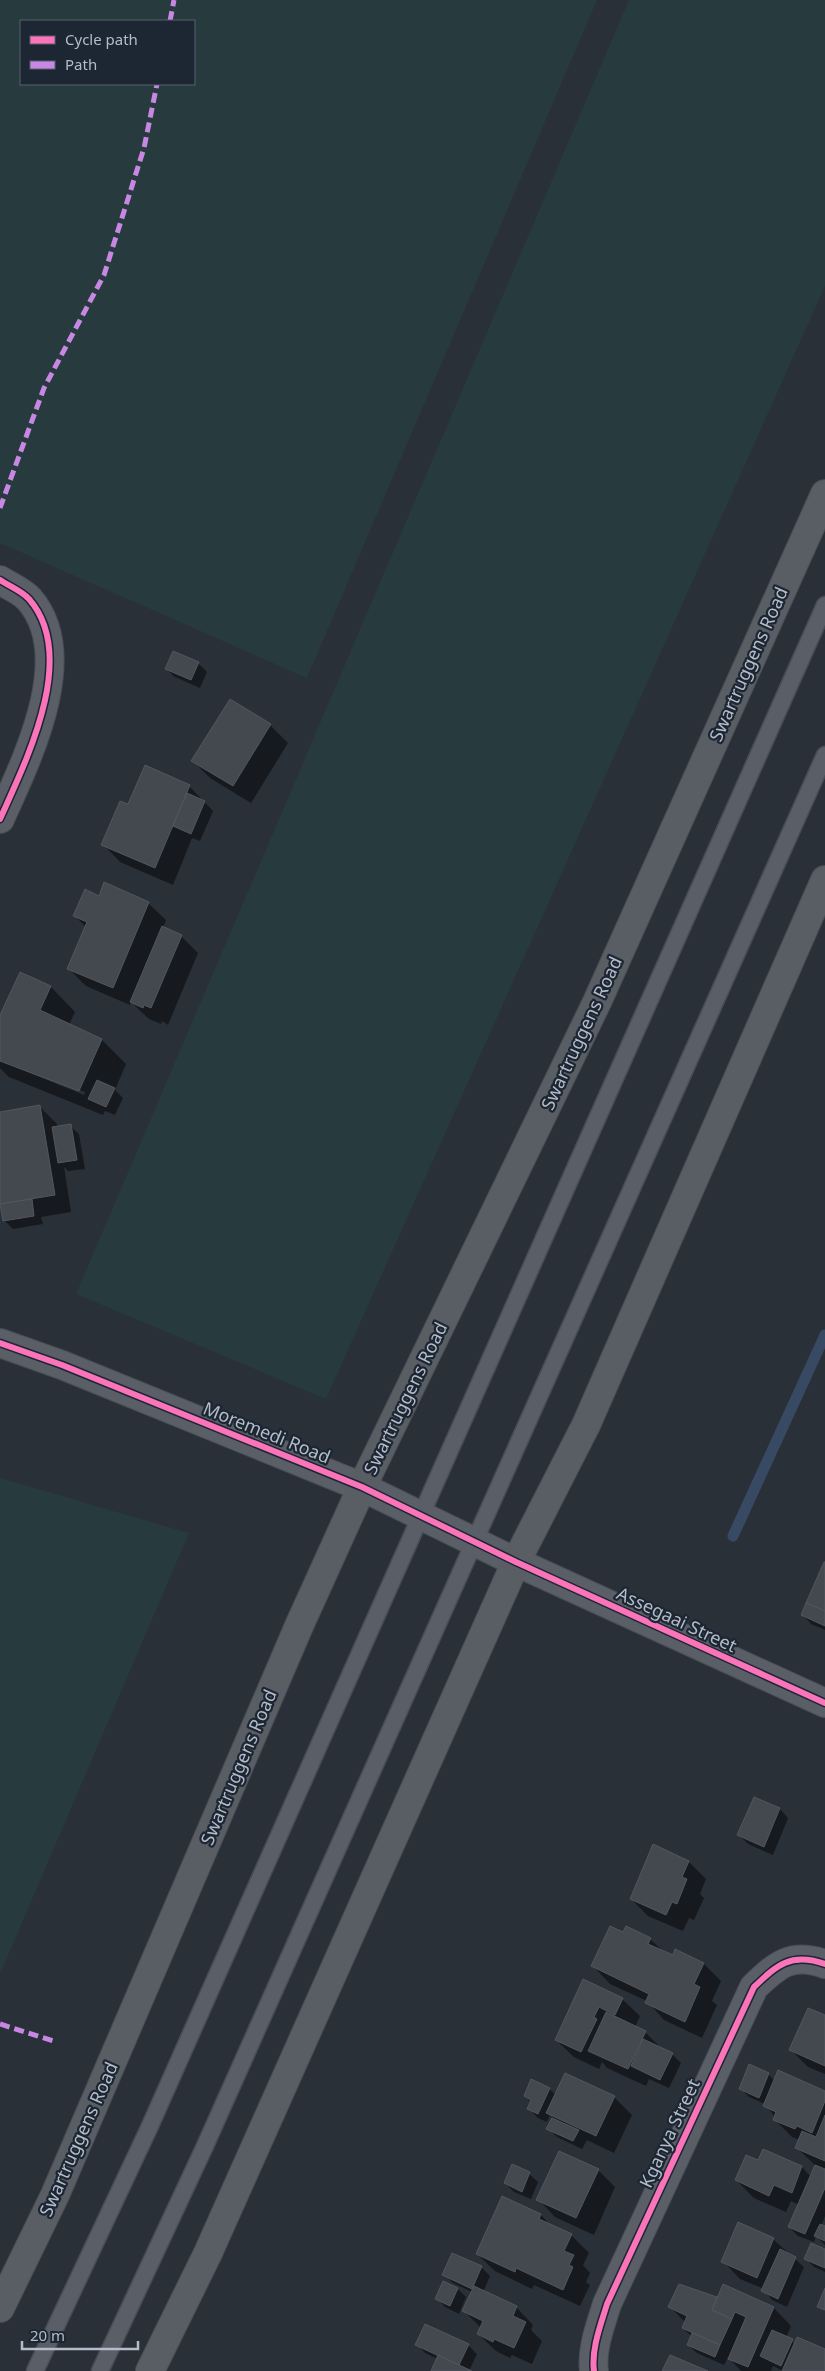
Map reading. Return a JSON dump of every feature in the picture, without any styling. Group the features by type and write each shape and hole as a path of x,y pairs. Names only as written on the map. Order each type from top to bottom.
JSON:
{"main road":[{"name":"Swartruggens Road","path":"0,2308 55,2195 295,1635 362,1487 597,1002 825,494"},
{"path":"150,2371 208,2254 516,1562 586,1425 825,880"}],"street":[{"path":"0,580 28,598 46,628 50,653 36,738 0,819"},
{"name":"Moremedi Road","path":"0,1343 62,1365 362,1487 516,1562"},
{"name":"Assegaai Street","path":"516,1562 825,1703"},
{"name":"Kganya Street","path":"594,2371 593,2363 599,2331 607,2304 754,1987 772,1970 790,1960 812,1959 825,1964"}],"lane":[{"path":"35,2371 150,2126 825,605"},
{"path":"100,2371 209,2138 473,1541 825,755"}],"green space":[{"path":"0,0 597,0 307,678 0,543"},
{"path":"629,0 825,0 825,286 326,1399 76,1294"},
{"path":"0,1478 189,1533 0,1974"}],"building":[{"path":"173,651 199,662 191,680 165,669"},
{"path":"230,699 271,724 233,786 191,761"},
{"path":"145,765 190,785 155,868 101,845 120,801 128,804"},
{"path":"187,793 205,801 191,834 173,826"},
{"path":"104,882 149,902 113,988 67,969 87,922 73,916 85,889 99,896"},
{"path":"162,926 182,935 151,1008 144,1005 143,1008 130,1002"},
{"path":"20,972 51,986 40,1010 102,1039 79,1091 0,1061 0,1015"},
{"path":"97,1080 115,1088 106,1107 88,1099"},
{"path":"40,1105 55,1195 0,1204 0,1112"},
{"path":"71,1124 77,1160 58,1163 52,1127"},
{"path":"32,1199 34,1216 3,1221 0,1204"},
{"path":"825,1562 825,1611 806,1603"},
{"path":"806,1603 825,1611 825,1626 801,1615"},
{"path":"754,1797 780,1808 764,1847 737,1835"},
{"path":"653,1844 689,1861 682,1877 687,1879 677,1904 672,1902 666,1915 630,1899"},
{"path":"610,1926 623,1932 626,1926 651,1938 648,1944 673,1955 675,1949 704,1963 694,1984 700,1987 685,2022 645,2003 649,1994 591,1966"},
{"path":"583,1979 623,1998 615,2015 599,2007 594,2017 597,2019 581,2052 555,2040"},
{"path":"808,2008 825,2015 825,2066 789,2050"},
{"path":"606,2012 646,2031 628,2069 588,2051"},
{"path":"643,2039 673,2053 660,2080 631,2066"},
{"path":"749,2064 769,2073 759,2098 739,2089"},
{"path":"778,2070 825,2091 825,2101 812,2133 797,2126 795,2129 773,2120 776,2112 763,2106"},
{"path":"565,2073 615,2096 596,2136 546,2113"},
{"path":"531,2079 550,2088 538,2114 527,2109 531,2100 524,2096"},
{"path":"825,2115 825,2161 795,2148 802,2131 816,2137"},
{"path":"552,2118 579,2130 573,2141 546,2129"},
{"path":"763,2149 802,2166 792,2193 774,2185 769,2196 735,2180 746,2155 758,2160"},
{"path":"559,2151 599,2169 576,2218 536,2200"},
{"path":"512,2164 530,2172 522,2192 504,2183"},
{"path":"815,2165 825,2169 825,2188 805,2234 788,2227"},
{"path":"502,2196 541,2214 539,2219 572,2234 564,2251 574,2255 569,2265 573,2267 563,2290 516,2268 515,2272 476,2254"},
{"path":"738,2222 774,2238 757,2278 721,2262"},
{"path":"820,2224 825,2226 825,2241 814,2236"},
{"path":"811,2243 825,2249 825,2268 804,2259"},
{"path":"780,2249 796,2257 778,2299 761,2291"},
{"path":"452,2253 482,2266 472,2289 442,2275"},
{"path":"443,2281 458,2288 450,2306 435,2299"},
{"path":"679,2284 717,2297 712,2310 732,2319 720,2345 682,2328 687,2316 668,2307"},
{"path":"723,2284 774,2307 748,2367 728,2359 746,2317 735,2312 732,2319 712,2310"},
{"path":"474,2286 517,2306 513,2316 526,2322 514,2348 494,2339 493,2342 477,2334 483,2321 462,2311"},
{"path":"825,2288 825,2310 817,2307"},
{"path":"425,2324 469,2344 459,2365 415,2345"},
{"path":"772,2330 793,2339 781,2366 760,2356"},
{"path":"692,2333 720,2345 715,2357 687,2345"},
{"path":"797,2337 825,2349 825,2371 782,2371"},
{"path":"438,2355 459,2365 472,2371 431,2371"},
{"path":"670,2355 708,2371 662,2371"}],"waterway":[{"path":"733,1536 825,1335"}],"marked path":[{"path":"170,20 174,0"},
{"path":"0,508 44,388 104,275 144,148 157,85"},
{"path":"0,2024 57,2042"}],"cycle path":[{"path":"0,580 29,599 43,622 49,649 49,678 43,709 23,768 0,819"},
{"path":"0,1343 62,1365 362,1487 516,1562 825,1703"},
{"path":"594,2371 595,2345 607,2304 754,1987 770,1972 794,1960 803,1959 825,1964"}]}
